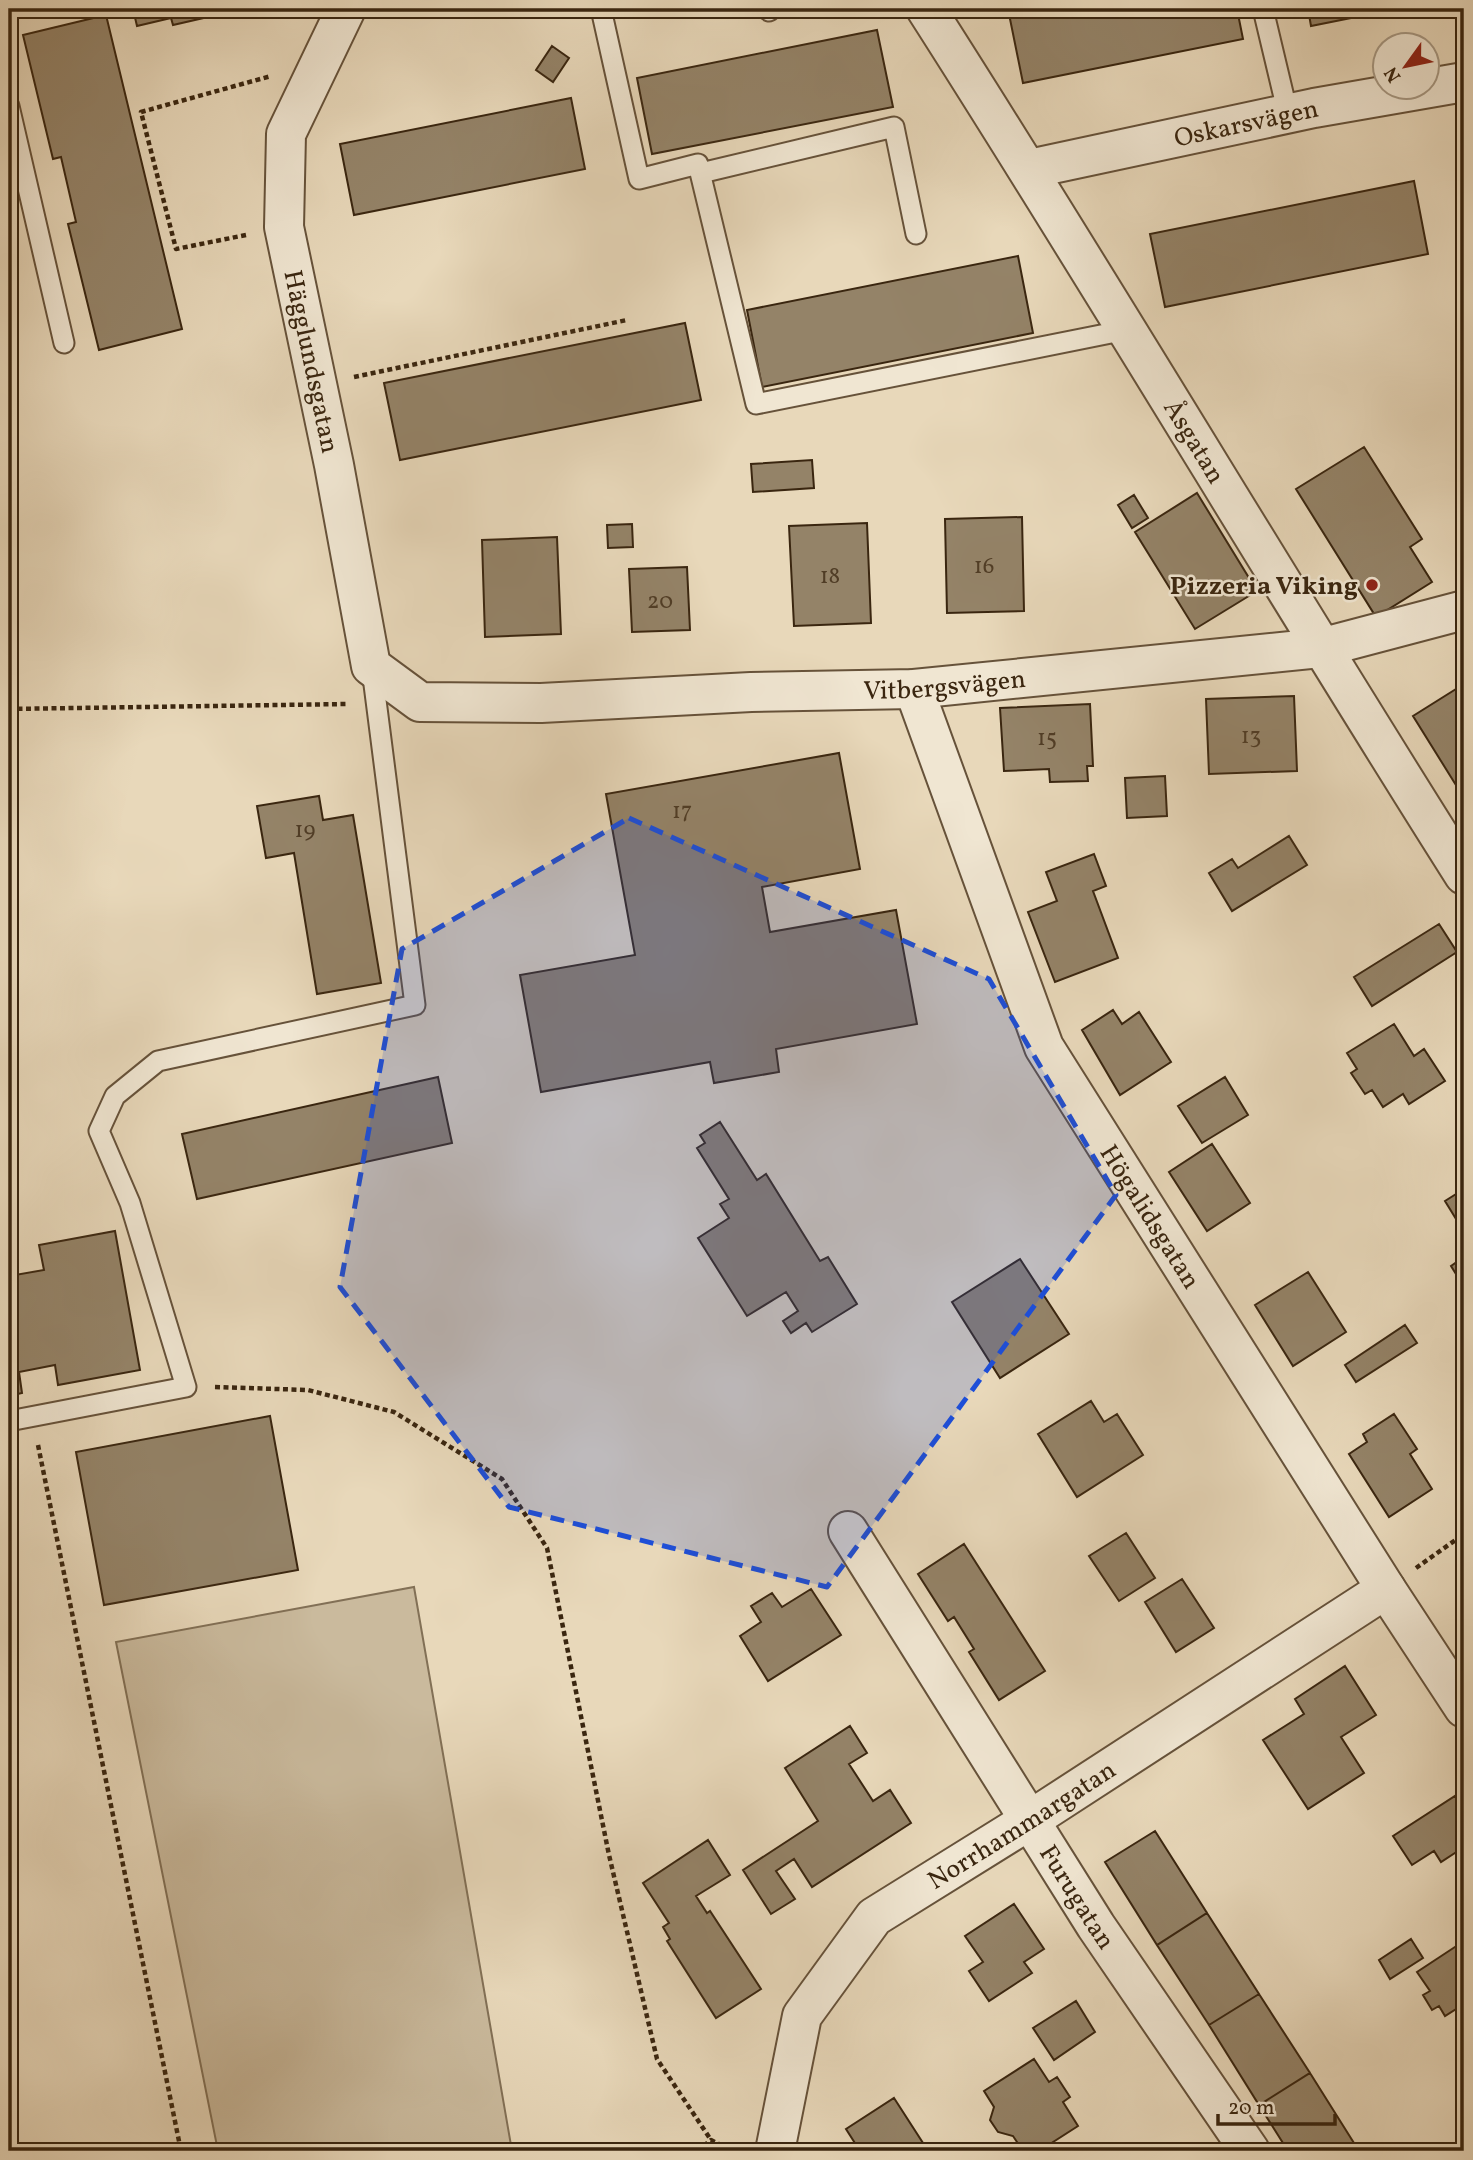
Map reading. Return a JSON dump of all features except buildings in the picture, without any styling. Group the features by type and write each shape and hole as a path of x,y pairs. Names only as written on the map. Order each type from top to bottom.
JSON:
{"street":[{"name":"Hägglundsgatan","path":"346,9 286,134 284,227 371,666"},
{"name":"Åsgatan","path":"926,9 1029,169 1320,648 1464,875"},
{"name":"Oskarsvägen","path":"1029,169 1289,114 1464,82"},
{"name":"Vitbergsvägen","path":"371,666 420,702 541,703 751,692 914,689 1320,648 1464,610"},
{"name":"Högalidsgatan","path":"914,689 1044,1046 1386,1589 1464,1707"},
{"name":"Furugatan","path":"848,1531 1096,1926 1250,2151"},
{"name":"Norrhammargatan","path":"775,2151 802,2015 874,1917 1030,1820 1386,1589"}],"lane":[{"path":"601,9 639,178 698,163 756,404 1126,330"},
{"path":"1263,9 1289,114"},
{"path":"9,106 64,343"},
{"path":"701,173 894,127 916,234"},
{"path":"9,1421 186,1387 130,1203 99,1131 115,1096 158,1061 415,1005 371,666"}],"path":[{"path":"284,227 176,249 141,112 320,63"},
{"path":"316,385 627,320"},
{"path":"9,709 360,704"},
{"path":"186,1387 308,1390 394,1412 502,1479 547,1548 609,1855 657,2059 711,2140 732,2151"},
{"path":"32,1416 181,2151"},
{"path":"1386,1589 1464,1534"},
{"path":"697,2151 711,2140"}],"highlighted area":[{"path":"629,818 989,979 1116,1195 827,1587 509,1507 340,1287 402,949"}],"shaded area":[{"path":"414,1587 512,2151 218,2151 116,1642"}],"place":[{"name":"Pizzeria Viking","path":"1372,585"}]}
